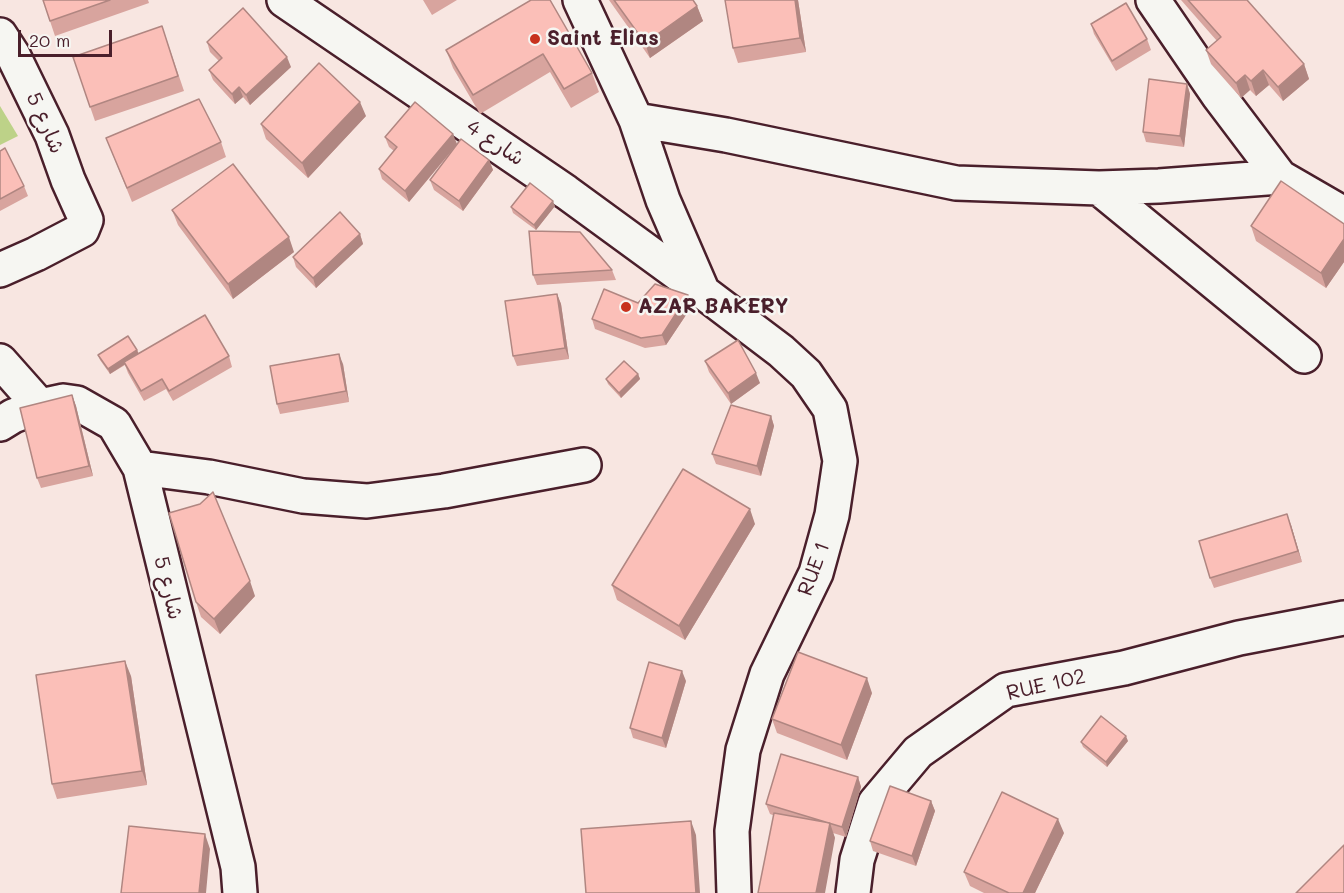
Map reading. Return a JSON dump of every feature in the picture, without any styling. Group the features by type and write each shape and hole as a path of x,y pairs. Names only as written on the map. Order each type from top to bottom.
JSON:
{"street":[{"name":"شارع 4","path":"284,0 567,192 703,292"},
{"path":"580,0 636,120 663,200 703,292"},
{"path":"1154,0 1218,95 1280,177 1344,214"},
{"name":"شارع 5","path":"0,34 13,55 52,135 68,180 86,220 82,230 0,270"},
{"path":"636,120 726,135 956,183 1099,188 1280,177"},
{"path":"1099,188 1304,356"},
{"name":"RUE 1","path":"703,292 781,351 806,374 830,409 840,461 831,515 816,573 767,674 743,750 732,831 734,893"},
{"path":"0,361 40,406"},
{"name":"شارع 5","path":"0,424 40,406 63,401 77,403 114,424 140,468 238,867 240,893"},
{"path":"140,468 209,477 303,496 367,501 444,491 584,465"},
{"name":"RUE 102","path":"853,893 857,860 875,803 918,752 1006,690 1124,668 1239,638 1344,618"}],"green space":[{"path":"0,106 18,136 0,145"}],"building":[{"path":"43,0 110,0 50,21"},
{"name":"Saint Elias","path":"531,0 550,0 592,73 564,89 543,54 473,95 446,50"},
{"path":"614,0 693,0 697,6 645,43"},
{"path":"725,0 795,0 800,38 733,48"},
{"path":"1188,0 1247,0 1304,64 1278,87 1263,70 1251,81 1245,75 1236,83 1206,50 1221,37"},
{"path":"1126,3 1147,39 1112,61 1091,24"},
{"path":"243,8 287,57 246,95 239,87 232,94 209,70 222,58 207,42"},
{"path":"162,26 178,76 90,107 73,57"},
{"path":"319,63 360,102 302,163 261,124"},
{"path":"1149,79 1187,84 1180,136 1143,132"},
{"path":"199,99 221,142 127,188 106,138"},
{"path":"415,102 453,134 405,191 379,169 397,147 385,137"},
{"path":"461,139 489,160 459,201 430,180"},
{"path":"5,148 24,186 0,199 0,151"},
{"path":"233,164 289,237 228,284 172,210"},
{"path":"1281,181 1344,224 1344,239 1321,273 1251,226"},
{"path":"530,183 553,201 534,225 511,207"},
{"path":"340,212 360,234 313,278 293,257"},
{"path":"529,231 580,232 612,270 533,275"},
{"path":"655,284 688,295 662,335 641,338 592,319 604,289 638,303"},
{"path":"557,294 565,348 513,356 505,301"},
{"path":"205,315 229,356 169,391 162,379 141,391 124,362"},
{"path":"128,336 137,350 108,369 98,355"},
{"path":"738,340 756,373 728,393 705,361"},
{"path":"339,354 346,391 277,404 270,366"},
{"path":"624,361 638,374 619,393 606,379"},
{"path":"72,395 89,466 37,478 20,408"},
{"path":"731,405 771,416 757,466 712,454"},
{"path":"683,469 750,509 679,626 612,585"},
{"path":"213,492 250,581 214,619 196,602 169,513 200,504"},
{"path":"1287,514 1298,551 1210,578 1199,541"},
{"path":"798,652 867,678 841,745 772,719"},
{"path":"125,661 142,771 52,784 36,675"},
{"path":"649,662 682,671 662,738 630,728"},
{"path":"1101,716 1126,736 1106,762 1081,742"},
{"path":"781,754 858,777 842,827 766,804"},
{"path":"890,786 931,801 912,856 870,841"},
{"path":"1002,792 1058,819 1023,893 1009,893 964,872"},
{"path":"774,813 830,823 816,893 758,893"},
{"path":"691,821 696,893 586,893 581,829"},
{"path":"129,826 205,834 199,893 121,893"},
{"path":"1344,845 1344,893 1296,893"}],"place":[{"name":"Saint Elias","path":"535,39"},
{"name":"AZAR BAKERY","path":"626,307"}]}
